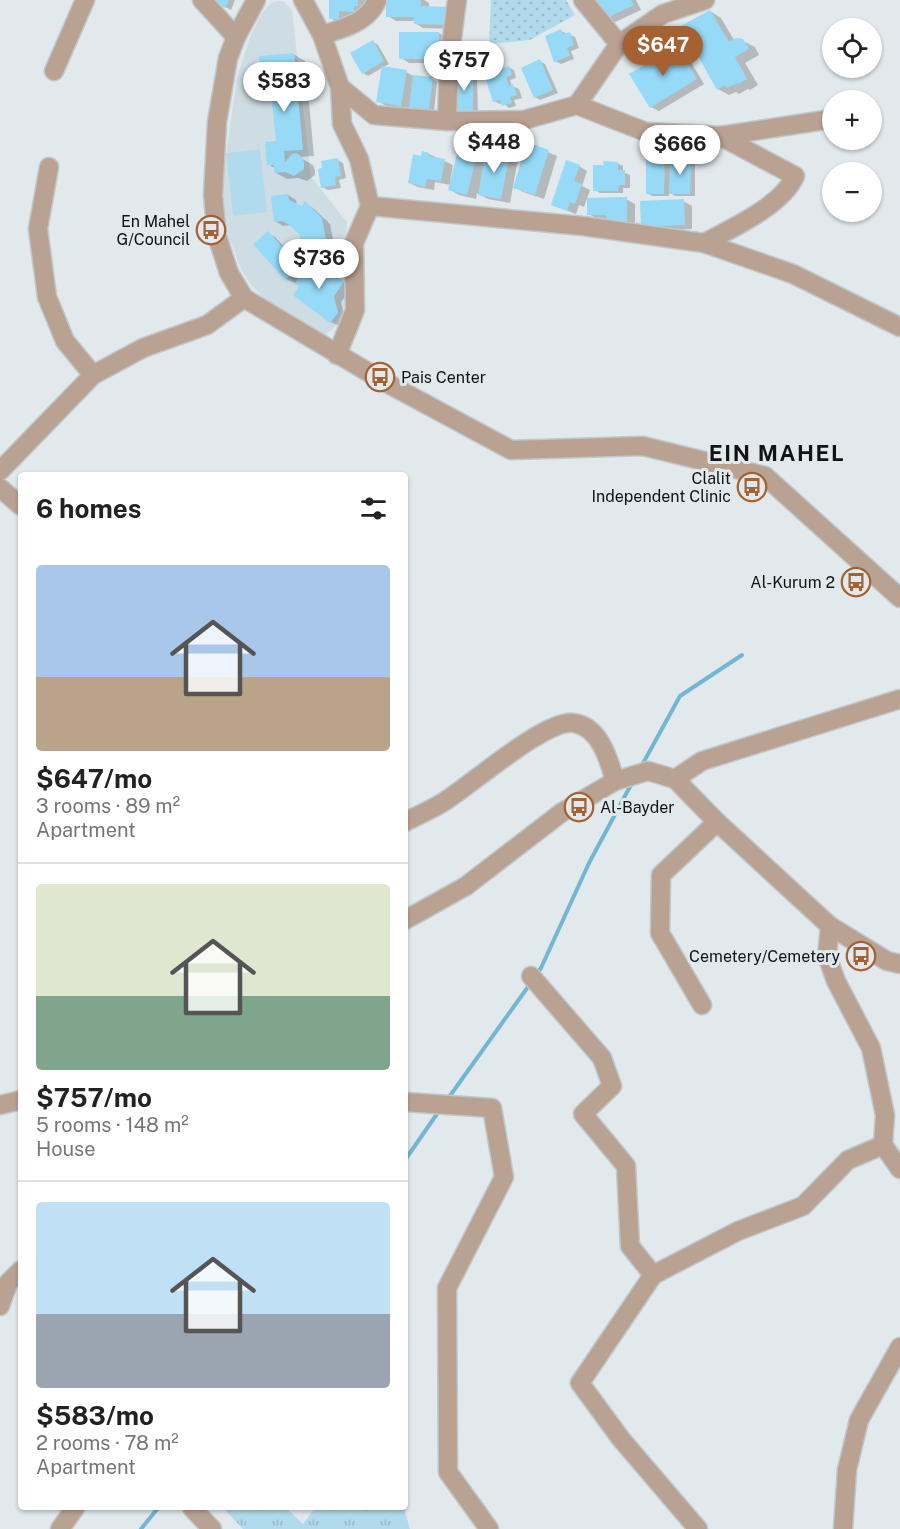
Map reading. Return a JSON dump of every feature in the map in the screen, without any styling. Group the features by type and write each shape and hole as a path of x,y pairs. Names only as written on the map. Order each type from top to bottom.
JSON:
{"street":[{"path":"54,71 85,0"},
{"path":"202,0 236,37"},
{"path":"255,0 228,58 217,122 213,195 217,236 229,273 244,298 337,355 511,450 643,446 765,476 900,598"},
{"path":"303,0 322,35 340,87 342,124 359,159 370,206 354,243 355,310 337,355"},
{"path":"322,35 353,26 375,5 377,0"},
{"path":"447,121 449,61 457,0"},
{"path":"584,0 619,44"},
{"path":"577,105 619,44 663,14 705,0"},
{"path":"340,87 374,115 447,121 524,120 577,105 646,132 720,136 822,121"},
{"path":"704,243 746,221 790,187 795,176 720,136"},
{"path":"49,167 38,229 47,297 65,341 93,375"},
{"path":"370,206 583,226 704,243 792,274 900,327"},
{"path":"0,471 93,375 143,348 207,325 244,298"},
{"path":"0,488 18,503"},
{"path":"675,779 702,761 900,699"},
{"path":"408,820 442,803 530,740 559,726 574,723 587,728 592,734 608,757 615,780"},
{"path":"408,918 466,886 561,813 615,780 648,771 675,779 717,822 830,926 887,961 900,964"},
{"path":"702,1005 660,933 661,875 717,822"},
{"path":"698,1529 621,1439 580,1383 653,1275 738,1231 803,1206 848,1160 883,1145 893,1114 871,1048 836,981 827,956 830,926"},
{"path":"531,976 602,1058 612,1086 583,1114 626,1166 630,1246 653,1275"},
{"path":"0,1105 18,1101"},
{"path":"408,1102 492,1108 504,1177 447,1288 448,1472 489,1529"},
{"path":"883,1145 900,1169"},
{"path":"0,1306 10,1278"},
{"path":"843,1529 847,1470 859,1420 900,1347"},
{"path":"60,1529 74,1510"},
{"path":"194,1510 212,1529"}],"shaded area":[{"path":"283,1 292,10 311,177 347,222 345,251 349,288 344,307 334,328 323,336 264,298 252,286 242,271 228,235 222,183 237,78 249,40 261,14 271,3"}],"green space":[{"path":"491,0 566,0 575,15 530,40 489,44"},
{"path":"260,149 267,212 233,216 226,153"},
{"path":"288,1510 303,1524 314,1510 405,1510 410,1529 243,1529 226,1511"}],"building":[{"path":"209,0 229,0 225,8"},
{"path":"329,0 358,0 358,6 354,6 354,12 339,11 339,19 329,19"},
{"path":"386,0 421,0 421,6 447,7 446,25 414,24 413,17 386,17"},
{"path":"592,0 631,0 634,5 602,20"},
{"path":"710,10 729,42 736,38 743,39 749,49 735,57 747,79 727,88 725,85 717,90 681,26"},
{"path":"561,29 563,34 570,32 574,45 567,48 570,56 554,62 545,36"},
{"path":"399,32 439,32 439,59 399,59"},
{"path":"373,40 384,61 362,74 350,53"},
{"path":"677,46 697,79 650,108 629,74"},
{"path":"294,53 303,150 284,151 285,162 292,154 296,153 302,157 304,169 294,176 285,172 274,173 274,165 267,165 265,142 276,141 270,81 261,82 259,56"},
{"path":"540,59 553,90 534,98 521,68"},
{"path":"382,66 407,70 401,106 376,102"},
{"path":"509,66 512,75 506,77 509,86 513,84 517,95 510,97 512,103 502,106 500,100 493,102 484,74"},
{"path":"454,74 473,74 473,111 454,111"},
{"path":"413,75 433,77 429,109 409,107"},
{"path":"460,142 479,147 467,195 448,190"},
{"path":"527,142 549,150 535,195 513,188"},
{"path":"486,149 510,153 501,199 478,195"},
{"path":"422,151 429,153 429,156 445,159 441,181 427,179 425,187 408,183 413,154 421,156"},
{"path":"646,152 665,153 664,194 646,194"},
{"path":"338,158 341,176 335,177 336,185 321,188 318,169 322,168 321,161"},
{"path":"670,158 691,159 690,194 669,194"},
{"path":"566,160 580,165 574,181 582,184 575,204 570,202 567,211 551,205"},
{"path":"603,161 618,162 618,170 625,170 625,185 619,185 618,191 593,191 593,165 604,165"},
{"path":"288,194 289,200 302,206 305,201 322,218 327,245 322,245 322,258 301,253 300,235 282,221 274,222 271,196"},
{"path":"627,197 627,223 606,224 606,215 587,215 587,198"},
{"path":"684,199 685,225 641,227 640,201"},
{"path":"268,231 300,267 285,280 253,244"},
{"path":"313,259 344,282 334,296 338,313 330,323 293,295 299,286 295,283"}],"waterway":[{"path":"641,767 680,696 742,655"},
{"path":"536,975 589,863 633,781"},
{"path":"447,1100 530,984"},
{"path":"408,1156 439,1111"},
{"path":"141,1529 156,1510"}],"place":[{"name":"En Mahel G/Council","path":"211,230"},
{"name":"Pais Center","path":"380,377"},
{"name":"Clalit Independent Clinic","path":"752,487"},
{"name":"Al-Kurum 2","path":"856,582"},
{"name":"Al-Bayder","path":"579,807"},
{"name":"Cemetery/Cemetery","path":"861,956"}],"district":[{"name":"EIN MAHEL","path":"777,453"}]}
